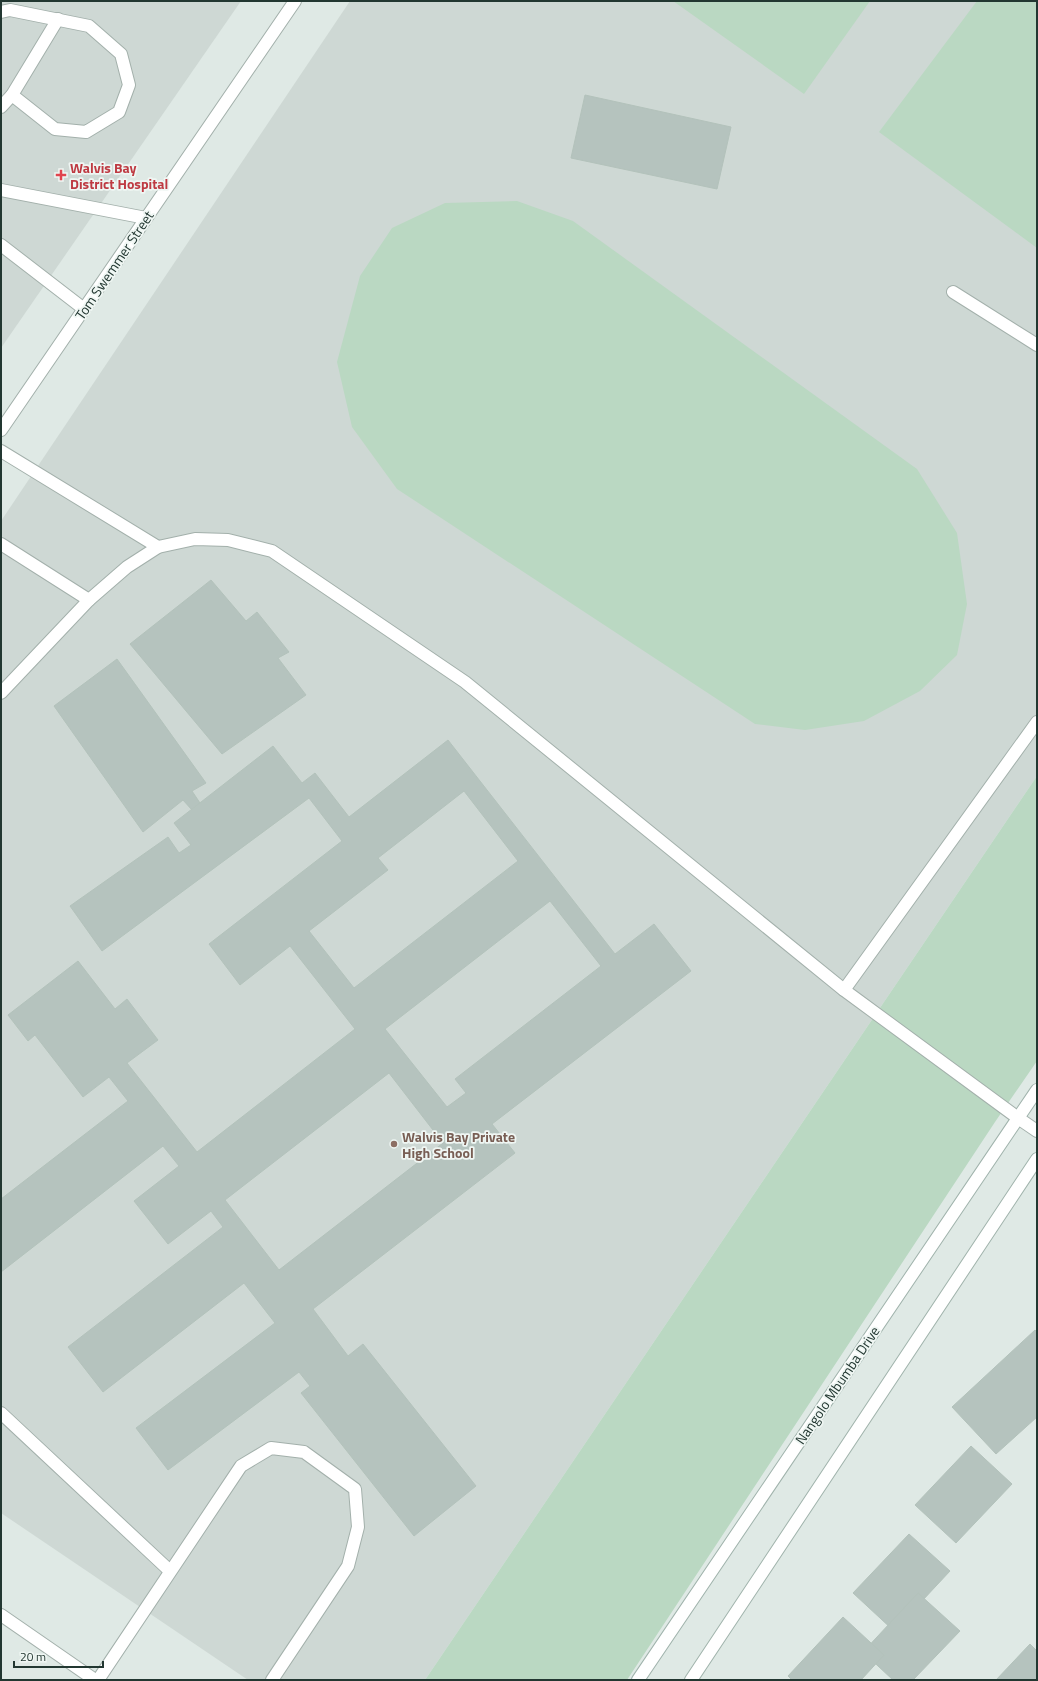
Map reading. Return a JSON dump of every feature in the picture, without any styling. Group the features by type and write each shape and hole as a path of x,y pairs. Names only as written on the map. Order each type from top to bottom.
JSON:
{"street":[{"name":"Tom Swemmer Street","path":"1,430 295,1"},
{"path":"1,12 10,10 89,26 121,54 129,85 120,112 86,132 55,129 12,95"},
{"path":"1,107 12,95 58,19"},
{"path":"1,190 146,218"},
{"path":"1,245 84,310"},
{"path":"953,292 1037,345"},
{"path":"1,451 158,547"},
{"path":"1,693 89,600 127,567 158,547 195,539 228,540 272,551 465,682 844,990 1037,1131"},
{"path":"1,544 89,600"},
{"path":"844,990 1037,722"},
{"name":"Nangolo Mbumba Drive","path":"638,1680 1037,1090"},
{"path":"691,1680 1037,1159"},
{"path":"1,1413 170,1571"},
{"path":"98,1680 240,1466 271,1448 304,1452 355,1489 358,1527 348,1566 272,1680"},
{"path":"1,1615 95,1680"}],"shaded area":[{"name":"Walvis Bay District Hospital","path":"1,1 241,1 1,348"},
{"name":"Walvis Bay Private High School","path":"350,1 1037,1 1037,776 425,1680 248,1680 1,1513 1,521"}],"green space":[{"path":"673,1 870,1 804,94"},
{"path":"977,1 1037,1 1037,248 879,132"},
{"path":"517,201 573,221 917,469 957,533 967,604 957,655 920,691 864,721 805,730 755,724 397,489 352,427 337,362 360,276 392,228 445,203"},
{"path":"1037,776 1037,1061 995,1122 627,1680 425,1680"}],"building":[{"path":"585,95 731,127 717,189 571,158"},
{"path":"211,580 246,621 257,612 289,652 278,658 306,695 222,754 130,644"},
{"path":"117,659 206,783 192,791 200,803 192,810 183,800 143,832 54,706"},
{"path":"448,740 615,954 654,924 691,971 492,1124 515,1153 313,1309 348,1356 363,1344 476,1486 414,1536 301,1393 310,1386 299,1372 168,1470 136,1428 275,1323 244,1283 103,1392 68,1347 223,1227 211,1211 168,1244 134,1201 179,1166 163,1146 1,1272 1,1199 128,1101 109,1077 83,1097 35,1035 28,1041 8,1015 78,961 115,1009 127,999 158,1040 127,1063 197,1152 355,1029 290,946 240,985 209,944 342,841 309,798 102,951 70,906 168,837 179,853 191,845 174,823 273,746 302,783 315,773 349,817","holes":["464,791 518,861 354,988 309,931 388,870 378,858","550,901 601,966 455,1079 466,1093 447,1107 385,1029","389,1073 443,1143 279,1270 225,1200"]},
{"path":"1035,1330 1037,1332 1037,1417 996,1454 952,1407"},
{"path":"971,1446 1012,1484 956,1543 915,1505"},
{"path":"909,1534 950,1571 894,1631 853,1593"},
{"path":"918,1593 960,1631 913,1680 893,1680 863,1652"},
{"path":"843,1617 884,1655 861,1680 792,1680 788,1676"},
{"path":"1030,1644 1037,1651 1037,1680 996,1680"}],"place":[{"name":"Walvis Bay District Hospital","path":"61,175"},
{"name":"Walvis Bay Private High School","path":"394,1144"}]}
